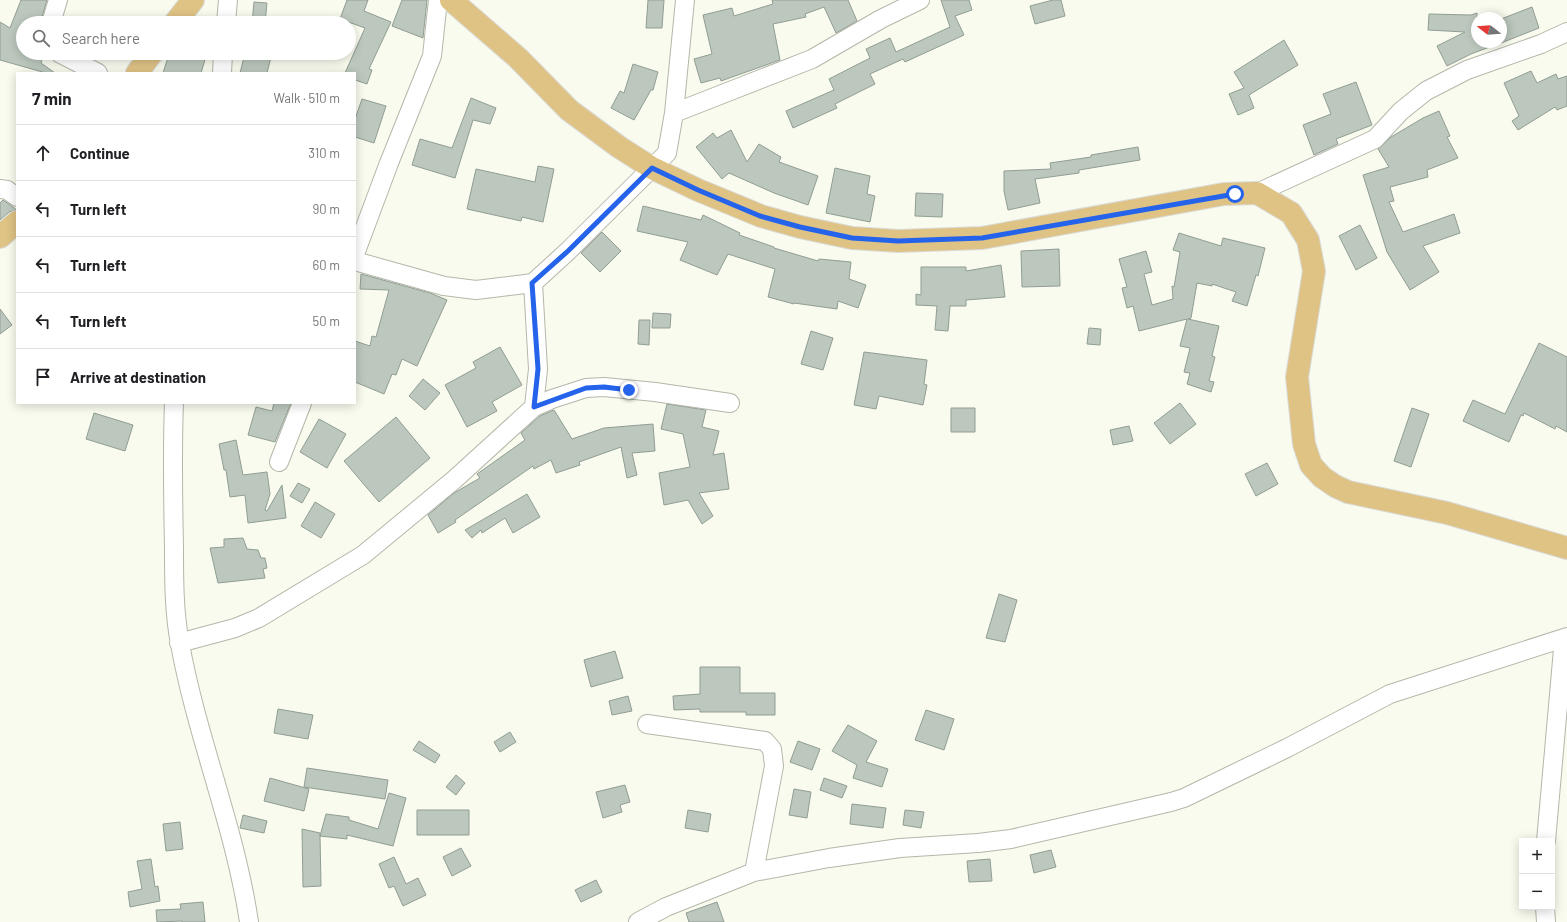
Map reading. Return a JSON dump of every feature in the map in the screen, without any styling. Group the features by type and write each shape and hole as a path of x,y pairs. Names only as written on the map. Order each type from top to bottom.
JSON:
{"main road":[{"path":"180,16 193,0"},
{"path":"451,0 518,58 569,110 619,147 652,168 698,190 760,216 800,227 852,238 898,241 982,238 1224,194 1257,193 1291,213 1308,240 1314,271 1297,377 1304,444 1311,465 1329,481 1348,492 1447,513 1567,548"},
{"path":"138,72 147,60"},
{"path":"0,237 16,223"}],"street":[{"path":"53,16 58,0"},
{"path":"227,16 228,0"},
{"path":"356,251 389,163 432,56 438,0"},
{"path":"356,261 444,286 469,289 496,288 532,283 568,251 667,153 674,113 685,0"},
{"path":"674,113 812,59 882,19 920,0"},
{"path":"1257,193 1375,139 1401,111 1426,90 1467,70 1541,44 1567,32"},
{"path":"73,60 96,72"},
{"path":"222,72 223,60"},
{"path":"0,189 7,190 16,196"},
{"path":"532,283 538,369 534,407"},
{"path":"179,643 235,628 259,618 363,555 455,479 534,407 586,388 604,387 655,392 730,403"},
{"path":"174,404 172,454 175,606 179,643 191,696 244,886 249,922"},
{"path":"278,462 302,404"},
{"path":"638,922 666,907 754,872 829,858 892,849 978,843 1011,839 1171,802 1184,798 1287,748 1390,694 1566,638 1546,838"},
{"path":"647,724 765,741 772,749 774,766 754,872"},
{"path":"1545,910 1546,922"}],"building":[{"path":"21,0 47,0 42,16 16,16 16,60 42,60 41,63 54,72 42,72 0,60 0,22 10,28"},
{"path":"347,0 368,0 364,11 391,22 369,69 372,70 367,84 356,80 356,72 345,72 351,60 356,60 356,48 365,28 356,25 356,16 341,16"},
{"path":"402,0 427,0 423,38 392,26"},
{"path":"648,0 664,0 662,28 646,28"},
{"path":"772,0 848,0 857,21 836,33 824,7 805,14 806,17 773,24 780,60 721,81 720,78 701,83 694,59 712,54 703,15 732,8 734,16 773,4"},
{"path":"941,0 969,0 972,10 955,16 964,35 905,62 903,59 870,74 875,84 835,104 837,108 793,128 786,111 834,90 829,79 870,58 866,49 890,38 896,52 950,27"},
{"path":"1053,0 1061,0 1065,16 1035,24 1030,6"},
{"path":"254,2 267,3 266,16 253,16"},
{"path":"1532,7 1539,28 1507,41 1507,17"},
{"path":"1429,14 1471,15 1471,48 1487,48 1447,66 1437,46 1465,32 1428,30"},
{"path":"1284,40 1298,65 1249,95 1254,108 1238,115 1229,94 1244,88 1234,72"},
{"path":"167,60 205,60 201,72 163,72"},
{"path":"243,60 270,60 267,72 240,72"},
{"path":"633,64 658,72 653,90 651,90 634,120 611,108 620,91 624,93"},
{"path":"1531,71 1537,83 1556,74 1558,79 1567,76 1567,106 1557,110 1555,107 1518,130 1512,121 1519,116 1504,83"},
{"path":"1356,82 1372,125 1336,139 1338,144 1314,155 1303,125 1331,114 1323,94"},
{"path":"471,98 496,108 490,124 473,120 455,178 412,165 420,139 452,148"},
{"path":"362,99 386,106 374,143 356,137 356,116"},
{"path":"1439,111 1450,136 1447,137 1458,158 1427,170 1428,177 1390,187 1394,201 1389,202 1403,232 1454,214 1460,233 1423,246 1439,272 1410,290 1387,252 1363,175 1389,167 1378,149 1391,137 1423,118"},
{"path":"731,130 747,162 759,144 781,157 779,162 818,176 808,205 774,193 729,173 722,179 696,147 713,133 717,138"},
{"path":"1138,147 1140,160 1079,170 1079,173 1035,179 1040,203 1008,210 1004,191 1004,171 1051,169 1050,163 1091,157 1091,155"},
{"path":"538,166 554,169 543,222 522,217 521,221 467,209 476,169 535,182"},
{"path":"835,168 870,176 867,194 875,196 870,222 826,213"},
{"path":"916,193 943,194 942,217 915,216"},
{"path":"3,200 16,210 9,212 0,220 0,203"},
{"path":"643,206 701,220 703,215 740,233 739,235 774,248 818,261 819,259 851,262 849,279 866,285 858,308 838,301 837,309 794,304 768,297 775,269 728,254 717,275 680,260 688,242 637,231"},
{"path":"1360,225 1377,258 1356,270 1339,236"},
{"path":"602,232 621,251 600,272 581,253"},
{"path":"1179,233 1221,246 1223,238 1265,248 1258,276 1256,275 1247,306 1232,301 1236,292 1212,284 1212,286 1197,283 1191,318 1188,319 1219,326 1212,356 1215,357 1209,381 1214,382 1211,392 1187,384 1190,373 1184,372 1190,348 1180,346 1187,319 1139,331 1133,306 1127,308 1122,288 1127,287 1119,259 1146,251 1152,272 1144,274 1152,305 1173,299 1172,286 1174,287 1180,252 1173,250"},
{"path":"1059,249 1060,286 1022,287 1021,251"},
{"path":"1001,265 1005,297 966,300 966,306 950,306 948,331 935,330 937,306 916,305 916,294 921,295 921,267 966,267 966,271"},
{"path":"361,274 430,293 447,300 417,366 402,359 396,375 392,374 384,394 356,382 356,341 370,346 372,336 376,337 389,290 360,289"},
{"path":"0,309 12,325 0,334"},
{"path":"653,313 671,314 670,328 652,328"},
{"path":"639,320 650,320 649,345 638,344"},
{"path":"1089,328 1101,329 1100,345 1087,344"},
{"path":"811,331 833,338 823,370 801,364"},
{"path":"1539,343 1567,357 1567,432 1556,426 1555,429 1524,413 1523,416 1521,415 1509,442 1463,421 1473,400 1505,414"},
{"path":"500,347 522,385 492,402 497,411 467,427 445,385 476,368 473,362"},
{"path":"864,352 927,360 924,384 927,385 923,405 879,396 876,409 854,405"},
{"path":"423,379 440,393 425,410 409,396"},
{"path":"1180,403 1196,424 1170,444 1154,423"},
{"path":"274,404 291,404 275,442 248,435 256,407 272,411"},
{"path":"667,404 706,410 702,427 719,431 713,455 724,453 729,489 699,493 713,516 702,524 688,500 664,505 659,473 690,467 683,434 661,429"},
{"path":"951,408 975,408 975,432 951,432"},
{"path":"1412,408 1429,414 1411,467 1394,461"},
{"path":"554,410 572,439 604,428 653,424 655,451 632,453 637,475 627,478 621,447 579,462 580,465 556,473 551,460 534,469 533,466 455,520 456,522 438,533 428,515 454,493 480,478 477,474 525,440 521,433 540,416"},
{"path":"94,413 133,425 125,451 86,439"},
{"path":"396,417 430,458 379,502 344,461"},
{"path":"319,419 346,434 327,468 300,452"},
{"path":"1129,426 1133,441 1113,445 1110,430"},
{"path":"236,440 243,475 267,472 270,494 265,510 267,511 282,485 286,518 248,523 245,495 230,497 226,470 224,470 219,444"},
{"path":"1267,463 1278,484 1256,496 1245,474"},
{"path":"298,483 310,489 302,503 290,496"},
{"path":"527,494 540,517 513,533 505,518 482,533 481,530 472,538 465,530"},
{"path":"315,502 335,514 321,538 301,526"},
{"path":"243,538 247,549 258,550 261,558 265,558 267,568 263,569 265,578 218,583 210,548 224,547 224,539"},
{"path":"999,594 1017,600 1005,642 986,638"},
{"path":"615,651 623,678 591,687 584,660"},
{"path":"700,667 740,667 740,693 775,693 775,715 746,715 746,712 700,712 700,709 674,710 673,696 700,694"},
{"path":"628,696 632,711 612,715 609,701"},
{"path":"278,709 313,715 308,739 274,733"},
{"path":"926,710 954,719 944,750 915,740"},
{"path":"848,725 877,741 866,762 888,769 882,787 853,778 857,765 832,751"},
{"path":"510,732 516,742 500,752 494,742"},
{"path":"419,741 440,755 435,763 413,750"},
{"path":"798,741 820,749 812,770 790,762"},
{"path":"307,768 388,780 385,799 304,787"},
{"path":"456,775 465,783 456,795 446,787"},
{"path":"270,778 309,789 304,811 264,801"},
{"path":"824,778 847,786 842,798 820,790"},
{"path":"625,785 630,802 620,805 622,812 603,818 596,792"},
{"path":"794,789 811,792 807,818 789,815"},
{"path":"389,793 406,798 393,846 347,835 347,839 320,836 326,814 349,817 349,820 378,829"},
{"path":"852,804 886,808 883,828 850,824"},
{"path":"417,810 469,810 469,835 417,835"},
{"path":"688,810 711,814 708,832 685,828"},
{"path":"905,810 924,812 921,828 903,825"},
{"path":"243,815 267,821 264,833 240,828"},
{"path":"180,822 183,849 166,851 163,824"},
{"path":"302,829 320,833 321,886 303,887"},
{"path":"461,848 471,866 452,876 443,857"},
{"path":"1051,850 1056,867 1034,873 1030,855"},
{"path":"394,857 406,884 418,878 426,895 403,906 394,886 389,888 379,864"},
{"path":"151,859 155,887 158,886 160,901 130,907 128,892 142,889 137,861"},
{"path":"990,859 992,881 969,882 967,861"},
{"path":"596,880 602,892 581,902 575,890"},
{"path":"203,902 205,922 157,922 156,910 181,909 180,904"},
{"path":"717,902 724,922 689,922 686,913"}],"route":[{"path":"629,390 604,387 586,388 552,399 534,407 538,369 537,326 532,283 568,251 652,168 698,190 760,216 800,227 852,238 898,241 982,238 1224,194 1235,194"}]}
